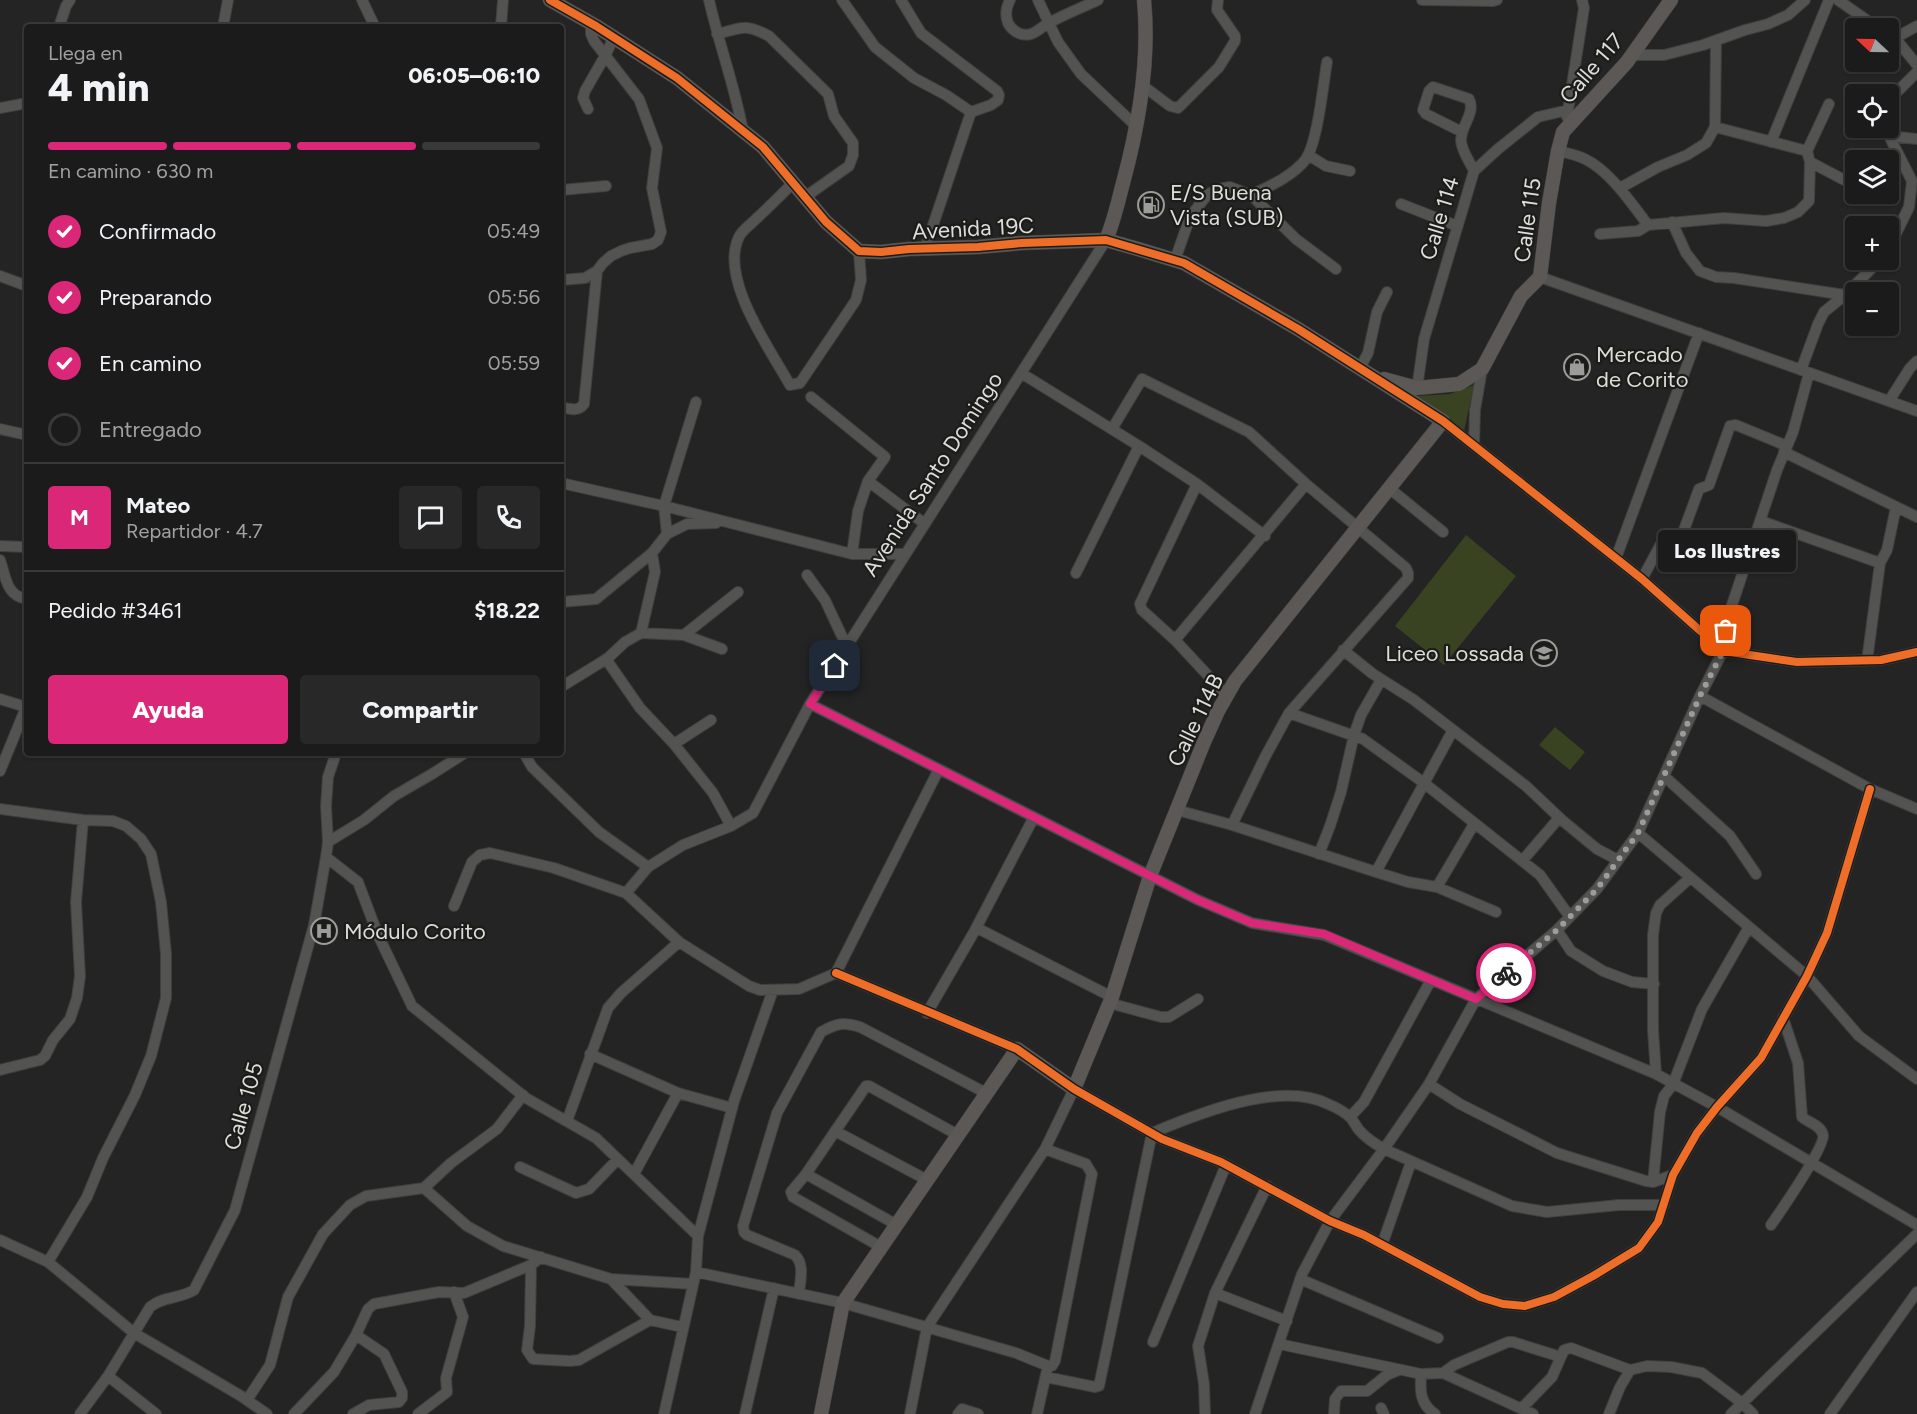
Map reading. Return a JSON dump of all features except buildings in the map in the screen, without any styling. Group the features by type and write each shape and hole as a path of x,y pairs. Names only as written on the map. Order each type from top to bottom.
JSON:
{"street":[{"path":"60,24 70,0"},
{"path":"223,24 228,0"},
{"path":"362,0 374,24"},
{"path":"501,24 503,0"},
{"path":"709,0 743,131"},
{"path":"842,0 875,47 914,78 971,112"},
{"path":"901,0 921,33 997,91 998,100 971,112"},
{"path":"1010,0 1007,7 1010,27 1018,33 1031,34 1048,23 1098,0"},
{"path":"1038,0 1058,42 1081,74 1136,126"},
{"name":"Avenida Santo Domingo","path":"626,893 648,867 683,845 731,826 753,813 810,704 1106,240 1113,223 1136,126 1142,86 1146,26 1144,0"},
{"path":"1142,86 1170,106 1178,108 1219,66 1235,41 1217,10 1218,0"},
{"path":"1422,0 1497,0"},
{"path":"1563,132 1584,8 1582,0"},
{"name":"Calle 117","path":"1563,132 1632,55 1671,0"},
{"path":"1632,55 1664,55 1716,41 1778,20 1788,15 1805,0"},
{"path":"1771,142 1829,0"},
{"path":"1838,0 1864,18"},
{"path":"556,2 677,78 763,147 826,222 860,251 861,280 856,300 800,383 790,385 757,327 739,289 735,271 735,249 741,234 793,183"},
{"path":"564,280 585,278 621,251 652,244 658,240 661,232 652,188 657,148 639,99 594,41 591,34 591,23"},
{"path":"717,34 746,26 758,30 769,36 828,94 834,116 854,143 853,154 849,166 805,197"},
{"path":"1899,33 1917,26"},
{"path":"588,109 584,98 585,91 614,37"},
{"path":"1620,188 1658,167 1687,155 1706,143 1715,127 1716,41"},
{"path":"1899,44 1917,65"},
{"path":"1251,195 1286,177 1308,155 1319,114 1327,62"},
{"path":"1899,90 1917,72"},
{"path":"1462,132 1426,114 1423,110 1429,91 1433,87 1469,99 1472,105 1462,132 1461,142 1474,171"},
{"path":"0,108 24,104"},
{"path":"1600,234 1638,231 1648,225 1672,222 1724,218 1766,221 1784,218 1798,212 1809,201 1810,162 1806,151 1829,104"},
{"name":"Calle 114","path":"1417,388 1424,339 1474,171 1497,149 1538,117 1568,110"},
{"path":"925,249 971,112"},
{"path":"1715,127 1806,151"},
{"name":"Calle 115","path":"1482,369 1521,296 1540,277 1549,203 1563,132"},
{"path":"1899,134 1917,138"},
{"path":"1891,138 1912,181 1910,207 1899,228"},
{"path":"1558,151 1592,162 1620,188 1648,225"},
{"path":"1308,155 1326,166 1350,171"},
{"path":"1810,162 1845,180"},
{"path":"564,190 606,186"},
{"path":"1174,260 1190,217 1208,195 1218,189 1230,187 1251,195 1296,239 1335,269"},
{"path":"1401,204 1457,226"},
{"path":"1672,222 1686,253 1700,271 1716,277 1845,295"},
{"name":"Avenida 19C","path":"860,251 978,248 1022,243 1106,240 1184,263 1298,329 1443,421"},
{"path":"1858,282 1870,270"},
{"path":"564,407 575,410 584,404 597,271"},
{"path":"0,276 24,285"},
{"path":"1540,277 1917,411"},
{"path":"1387,292 1377,312 1365,372 1417,388 1459,384 1482,369"},
{"path":"1255,1414 1300,1279 1330,1221 1429,1084 1476,999 1570,917 1597,889 1638,833 1723,651 1730,611 1786,449 1818,324 1824,312 1845,295"},
{"path":"1616,558 1699,333"},
{"path":"1889,401 1917,361"},
{"path":"1473,445 1475,410 1482,369"},
{"path":"1021,373 1197,484 1265,536"},
{"path":"1112,429 1142,379 1248,432 1356,528 1406,568 1408,573 1408,578 1289,713 1232,825"},
{"path":"812,397 885,457 868,481 858,511 852,554"},
{"path":"667,534 664,506 696,402"},
{"path":"1443,421 1642,579 1723,651 1744,656 1797,662 1881,660 1917,652"},
{"name":"Calle 114B","path":"1074,1089 1111,1000 1150,876 1204,742 1235,681 1443,421"},
{"path":"1642,579 1663,540 1681,538 1699,489 1709,485 1730,426 1737,425 1786,449 1917,518"},
{"path":"0,429 24,434"},
{"path":"1076,573 1139,446"},
{"path":"868,481 925,524"},
{"path":"564,484 664,506 852,554 905,554"},
{"path":"1197,484 1140,603 1142,610 1175,640 1227,696"},
{"path":"1175,640 1265,536 1306,484"},
{"path":"1389,488 1443,532"},
{"path":"1867,661 1880,563 1887,550 1896,507"},
{"path":"1761,521 1880,563"},
{"path":"564,602 596,599 652,553 667,534 687,524 728,523"},
{"path":"0,546 24,547"},
{"path":"641,633 655,572 652,553"},
{"path":"0,560 10,589 18,597 24,598"},
{"path":"807,575 825,600 847,647"},
{"path":"684,635 738,592"},
{"path":"564,685 606,659 624,642 641,633 684,635 722,649"},
{"path":"1343,650 1381,680 1414,700 1526,786 1597,849 1618,860"},
{"path":"606,659 640,708 674,744 713,793 731,826"},
{"path":"1319,854 1341,792 1354,735 1381,680"},
{"path":"1700,696 1870,789 1917,809"},
{"path":"0,699 24,705"},
{"path":"810,704 1198,900 1252,923 1324,934 1656,1074 1717,1107 1917,1225"},
{"path":"0,771 24,713"},
{"path":"1289,713 1363,739 1424,783 1540,875 1570,917"},
{"path":"674,744 711,720"},
{"path":"1376,872 1454,730"},
{"name":"Calle 105","path":"80,1414 108,1376 150,1307 157,1301 189,1294 194,1290 234,1210 314,925 328,842 326,806 328,777 335,756"},
{"path":"328,842 364,820 394,796 460,756"},
{"path":"526,756 532,767 599,832 648,867"},
{"path":"454,906 472,862 480,855 490,853 554,868 626,893 679,942 749,986 760,990 799,989 836,973 939,769"},
{"path":"1664,776 1730,836 1756,874"},
{"path":"836,973 1017,1049 1074,1089 1152,1133 1226,1165 1480,1297 1503,1304 1525,1306 1554,1297 1639,1248 1658,1222 1673,1175 1697,1133 1761,1058 1807,976 1827,933 1870,789"},
{"path":"0,809 83,820 113,821 126,826 141,839 151,854 165,944 166,998 151,1056 87,1197 48,1262"},
{"path":"1177,810 1232,825 1408,882 1437,887 1496,912"},
{"path":"927,1013 976,928 1034,817"},
{"path":"1522,861 1560,818"},
{"path":"0,1070 40,1060 70,1019 80,976 76,902 83,820"},
{"path":"1437,887 1474,824"},
{"path":"1638,833 1807,976 1859,1036 1917,1079"},
{"path":"326,857 358,882 378,934 412,1005 523,1095 596,1138 698,1236"},
{"path":"1656,1074 1653,1030 1653,935 1656,914 1660,905 1690,878"},
{"path":"1653,1182 1660,1112 1664,1096 1672,1084 1702,1009 1749,927"},
{"path":"976,928 1111,1000 1161,1017 1170,1017 1198,999"},
{"path":"1557,930 1571,951 1603,971 1632,982 1654,984"},
{"path":"567,1121 608,1008 621,993 679,942"},
{"path":"1350,1117 1364,1102 1431,980"},
{"path":"664,1414 696,1272 698,1236 732,1108 773,990"},
{"path":"1771,1225 1824,1140 1823,1133 1818,1126 1802,1117 1798,1063 1783,1018"},
{"path":"798,1294 802,1266 800,1260 795,1255 747,1235 743,1226 777,1113 821,1032 835,1024 860,1027 986,1093"},
{"path":"821,1414 843,1303 1017,1049"},
{"path":"590,1054 678,1093 732,1108"},
{"path":"1429,1084 1460,1104 1557,1153 1646,1181 1653,1182 1673,1175"},
{"path":"881,1247 793,1197 791,1192 868,1085 958,1135"},
{"path":"910,1414 927,1327 1045,1149 1074,1089"},
{"path":"634,1174 678,1093"},
{"path":"1152,1133 1221,1107 1291,1094 1326,1102 1350,1117 1369,1140 1384,1149 1512,1206 1547,1212 1619,1205 1664,1205"},
{"path":"247,1400 270,1365 288,1297 323,1234 350,1205 366,1196 424,1188 451,1163 497,1129 523,1095"},
{"path":"835,1131 927,1180"},
{"path":"696,1272 843,1303 927,1327 1016,1353 1047,1372 1095,1387 1100,1384 1152,1133"},
{"path":"1038,1414 1047,1372 1055,1361 1092,1174 1086,1164 1045,1149"},
{"path":"520,1167 576,1193 589,1190 618,1159"},
{"path":"1382,1245 1411,1162"},
{"path":"1153,1342 1226,1165"},
{"path":"806,1174 897,1225"},
{"path":"1205,1414 1204,1384 1198,1346 1215,1293 1267,1186"},
{"path":"424,1188 467,1226 503,1246 611,1278 693,1284"},
{"path":"1731,1414 1917,1234"},
{"path":"0,1240 48,1262 134,1333 267,1414"},
{"path":"294,1414 334,1372 368,1309 374,1304 439,1292 464,1293 531,1265 541,1257"},
{"path":"531,1265 531,1326 527,1350 533,1359 579,1360 650,1320"},
{"path":"611,1278 650,1320 682,1327"},
{"path":"1300,1279 1438,1338"},
{"path":"745,1414 774,1288"},
{"path":"1830,1414 1917,1292"},
{"path":"353,1414 369,1405 399,1402 416,1414 447,1392 446,1378 463,1317 454,1293"},
{"path":"1215,1293 1287,1321"},
{"path":"356,1335 384,1354 402,1392 399,1402"},
{"path":"1443,1373 1454,1365 1508,1342 1561,1357"},
{"path":"1279,1344 1421,1374 1443,1373 1533,1414"},
{"path":"1522,1408 1552,1377 1564,1350 1571,1348 1630,1370 1647,1366 1671,1367 1702,1373 1753,1414"},
{"path":"1334,1414 1335,1399 1341,1391 1367,1391 1387,1375 1399,1370"},
{"path":"1608,1414 1630,1370"},
{"path":"1421,1374 1420,1392 1425,1406 1435,1414"},
{"path":"108,1376 156,1414"},
{"path":"958,1414 962,1409 978,1414"}],"green space":[{"path":"1474,385 1464,431 1416,396 1450,394"},
{"path":"1466,535 1516,576 1444,665 1395,626"},
{"path":"1555,727 1585,752 1570,770 1539,745"}],"cycle path":[{"path":"550,0 596,26 677,78 763,147 826,222 859,251 881,252 1106,240 1184,263 1298,329 1443,421 1642,579 1723,651 1797,662 1881,660 1917,652"},
{"path":"836,973 1017,1049 1074,1089 1162,1139 1221,1162 1330,1221 1364,1235 1480,1297 1503,1304 1525,1306 1554,1297 1639,1248 1658,1222 1673,1175 1697,1133 1761,1058 1807,976 1827,933 1870,789"}],"way so far":[{"path":"1506,973 1557,930 1597,889 1638,833 1723,651 1726,631"}],"place":[{"name":"E/S Buena Vista (SUB)","path":"1151,205"},
{"name":"Mercado de Corito","path":"1577,367"},
{"name":"Los Ilustres","path":"1726,631"},
{"name":"Liceo Lossada","path":"1544,653"},
{"name":"Módulo Corito","path":"324,931"}],"route":[{"path":"835,666 810,704 1198,900 1252,923 1324,934 1476,999 1506,973"}]}
